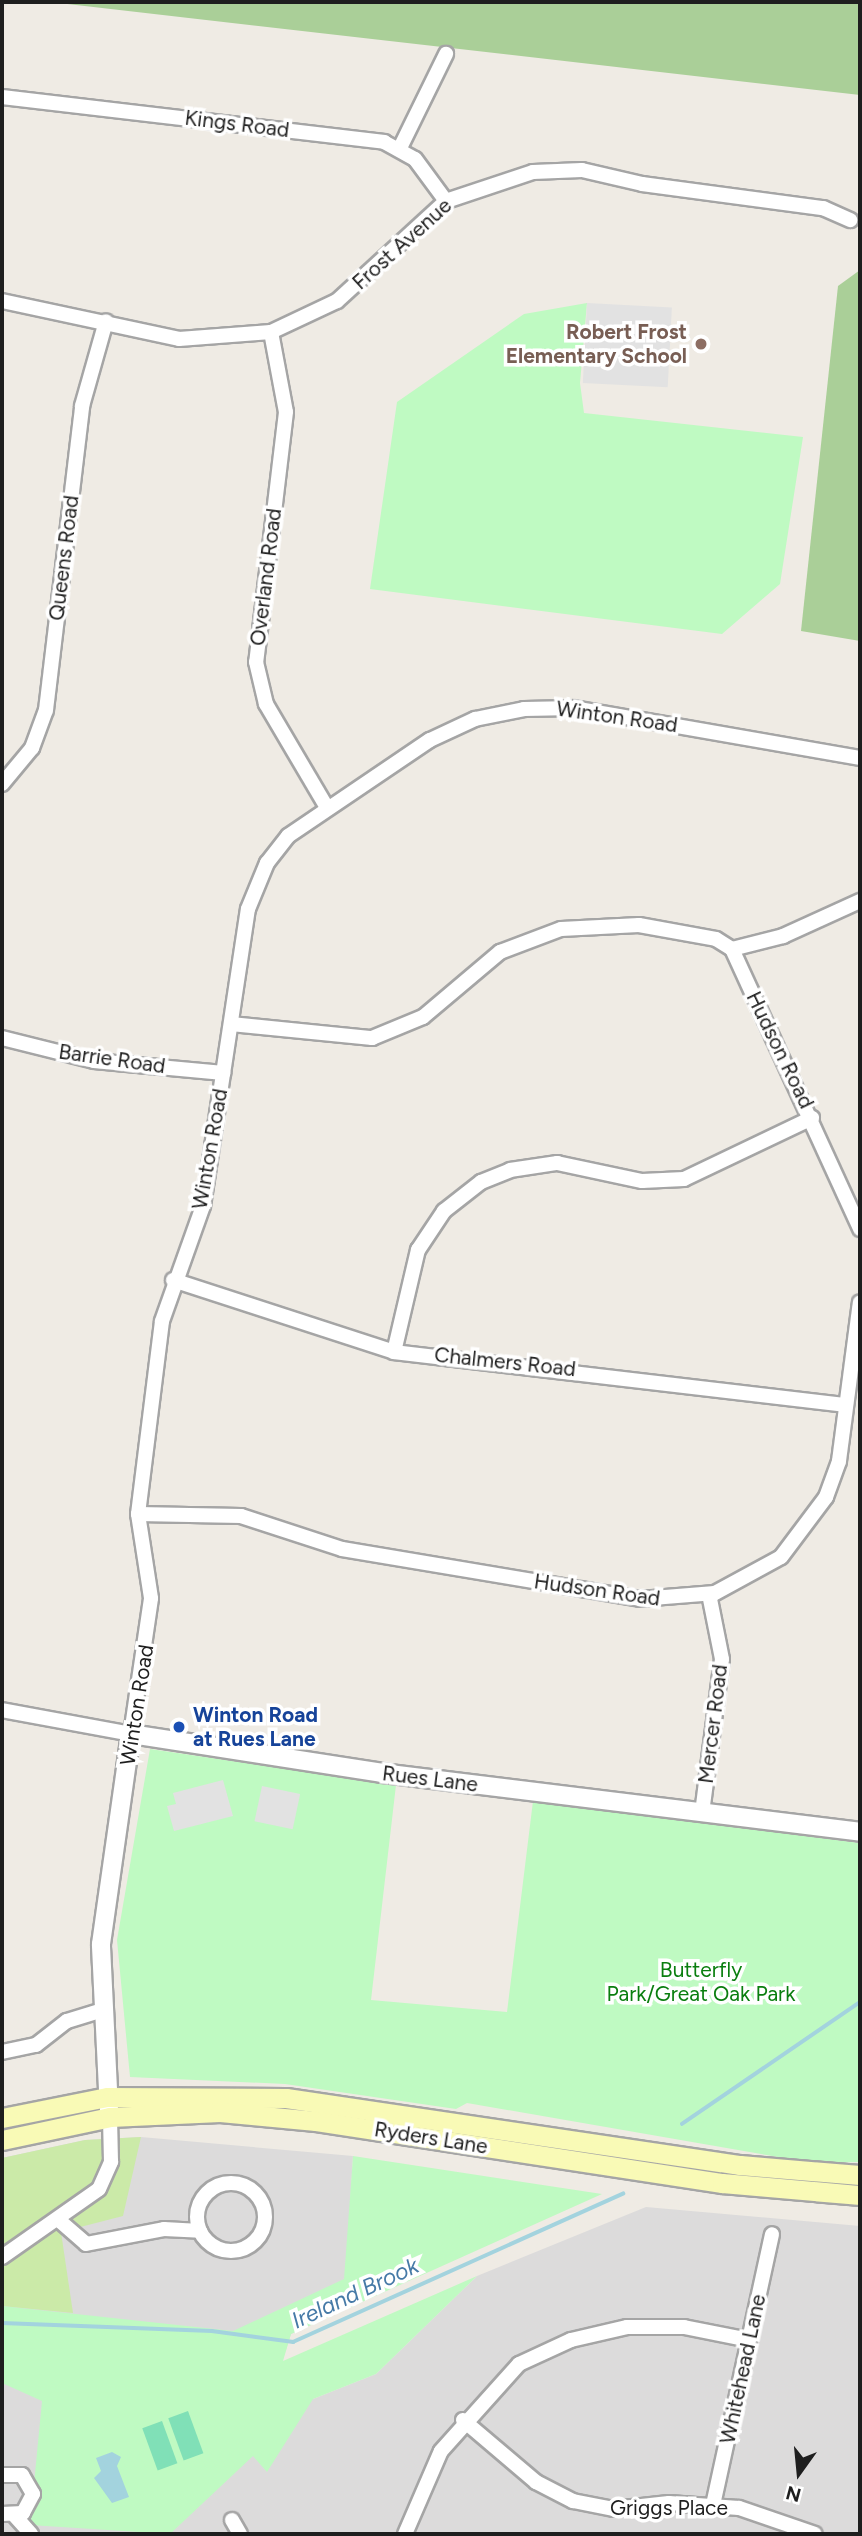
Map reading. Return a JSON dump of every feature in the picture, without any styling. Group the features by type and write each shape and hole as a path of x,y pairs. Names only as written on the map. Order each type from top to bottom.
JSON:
{"main road":[{"name":"Ryders Lane","path":"2,2118 107,2097 286,2098 740,2165 860,2175"},
{"name":"Ryders Lane","path":"2,2140 110,2117 220,2112 316,2120 722,2183 860,2195"}],"street":[{"path":"446,54 400,148 446,201"},
{"name":"Kings Road","path":"2,97 373,139 400,148"},
{"name":"Frost Avenue","path":"2,301 203,341 271,332 337,301 446,201 508,177 582,170 642,184 823,208 850,220"},
{"name":"Queens Road","path":"2,785 32,748 46,710 82,407 106,321"},
{"name":"Overland Road","path":"271,332 286,412 256,662 266,704 326,806"},
{"name":"Winton Road","path":"110,2117 99,2011 101,1944 150,1598 138,1514 146,1425 173,1280 203,1206 230,1024 259,878 288,836 326,806 452,729 524,709 574,708 860,758"},
{"path":"230,1024 345,1040 386,1035 423,1017 500,952 539,935 598,923 716,939 732,949 783,936 860,901"},
{"name":"Hudson Road","path":"732,949 813,1118 860,1229"},
{"name":"Barrie Road","path":"2,1038 94,1061 223,1073"},
{"path":"394,1352 418,1250 444,1212 481,1182 518,1168 557,1163 642,1181 684,1179 813,1118"},
{"name":"Chalmers Road","path":"173,1280 394,1352 846,1405"},
{"name":"Hudson Road","path":"138,1514 241,1516 342,1549 640,1599 709,1594 766,1568 807,1529 833,1479 858,1332 860,1302"},
{"name":"Mercer Road","path":"702,1813 722,1659 709,1594"},
{"name":"Rues Lane","path":"2,1710 131,1734 702,1813 860,1832"},
{"path":"2,2052 36,2045 67,2021 99,2011"},
{"path":"2,2257 61,2222 107,2177 110,2117"},
{"path":"61,2222 86,2244 164,2230 200,2231 222,2250 244,2248 261,2234 261,2202 235,2183 213,2188 199,2205 200,2231"},
{"name":"Whitehead Lane","path":"713,2505 772,2234"},
{"path":"405,2534 425,2482 463,2420 519,2364 599,2332 684,2327 749,2340"},
{"name":"Griggs Place","path":"463,2420 536,2482 573,2501 614,2508 713,2505 769,2515 815,2534"},
{"path":"2,2475 22,2475 33,2489 30,2507 8,2515"},
{"path":"8,2515 32,2534"},
{"path":"232,2520 240,2534"}],"shaded area":[{"path":"587,303 672,307 668,387 583,383"},
{"path":"223,1780 233,1816 174,1831 167,1806 176,1804 173,1793"},
{"path":"262,1786 300,1794 293,1829 255,1821"},
{"path":"141,2137 353,2156 344,2310 291,2334 282,2362 313,2399 376,2374 477,2276 646,2207 860,2226 860,2534 2,2534 2,2158 85,2140"}],"green space":[{"path":"50,2 860,2 860,95"},
{"path":"860,270 860,641 801,631 838,286"},
{"path":"587,303 580,383 584,413 803,437 780,584 722,634 370,589 397,402 524,314"},
{"name":"Butterfly Park/Great Oak Park","path":"150,1749 396,1785 371,2000 507,2012 533,1801 860,1843 860,2162 813,2163 467,2103 456,2109 285,2084 130,2077 117,1940"},
{"path":"141,2137 123,2216 61,2232 73,2313 2,2306 2,2158 85,2140"},
{"path":"353,2156 602,2194 291,2334 283,2361 477,2276 376,2374 313,2399 267,2472 253,2456 170,2534 30,2525 42,2401 2,2383 2,2306 233,2331 344,2279"},
{"path":"188,2411 203,2453 184,2460 168,2418"},
{"path":"162,2421 177,2463 158,2470 142,2428"}],"water":[{"path":"112,2452 121,2457 117,2466 129,2497 112,2503 94,2478 101,2471 96,2458"}],"waterway":[{"name":"Ireland Brook","path":"682,2124 860,2002"},
{"name":"Ireland Brook","path":"2,2323 212,2331 293,2342 623,2194"}],"place":[{"name":"Robert Frost Elementary School","path":"701,344"},
{"name":"Winton Road at Rues Lane","path":"179,1727"}]}
